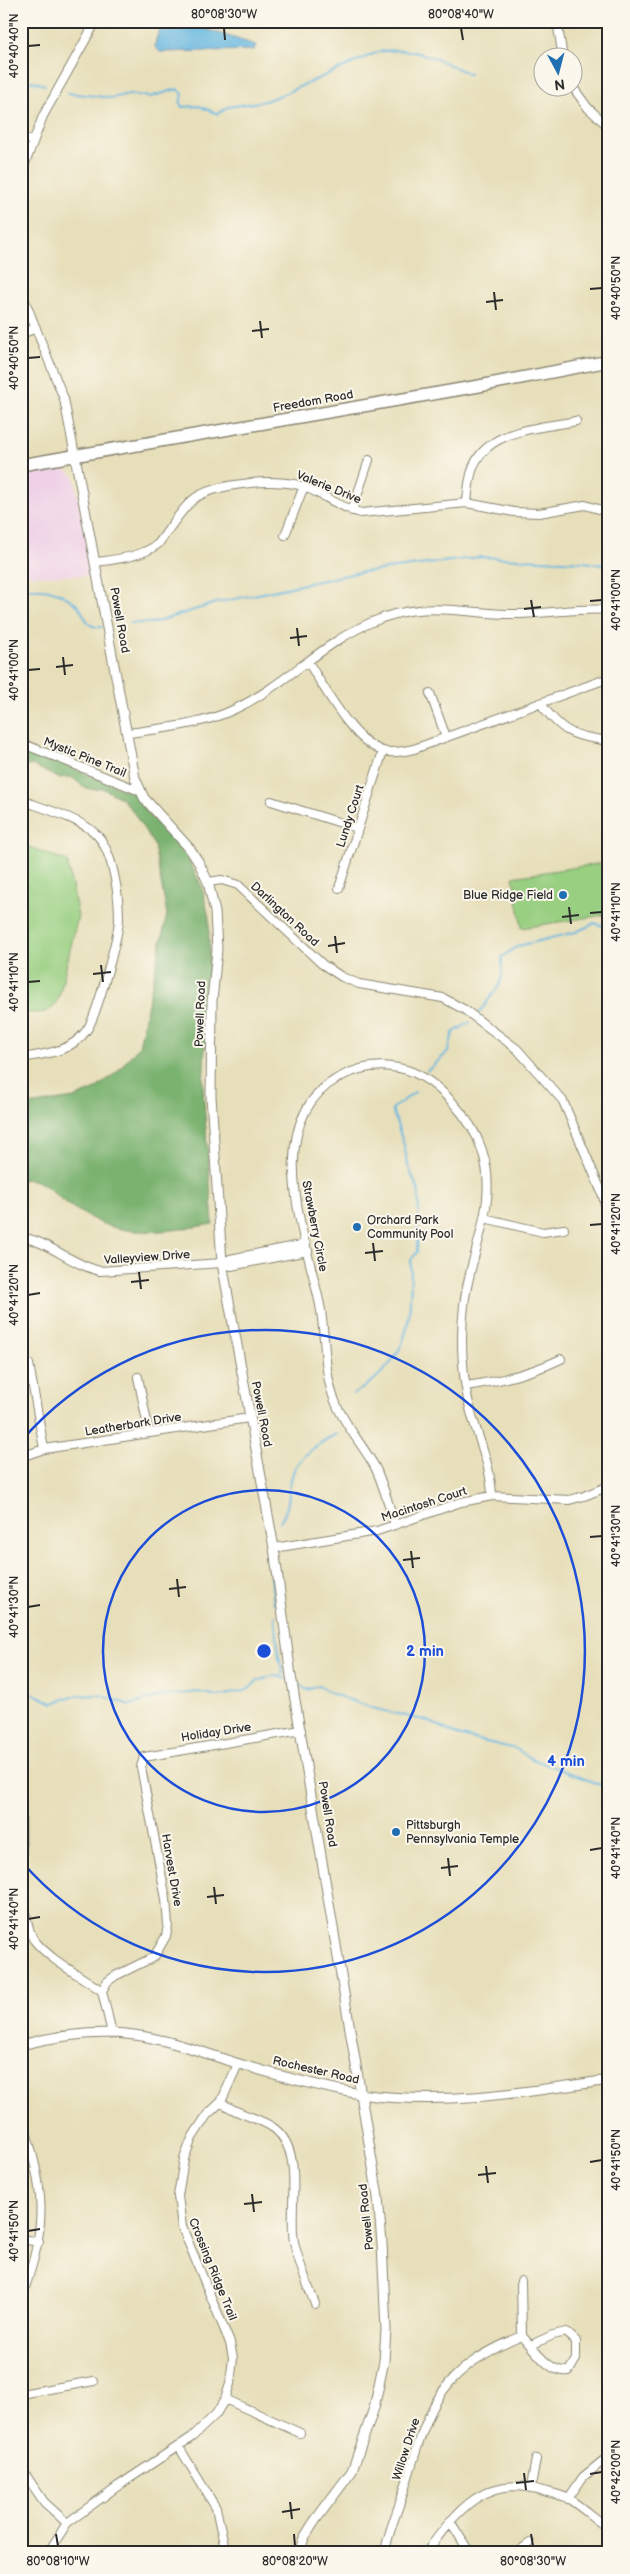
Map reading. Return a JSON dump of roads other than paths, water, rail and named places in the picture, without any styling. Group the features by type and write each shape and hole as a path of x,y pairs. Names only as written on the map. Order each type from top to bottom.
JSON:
{"main road":[{"name":"Freedom Road","path":"21,465 609,361"}],"street":[{"path":"21,174 43,116 96,21"},
{"path":"557,21 561,48"},
{"path":"581,98 588,108 609,127"},
{"path":"21,137 32,141"},
{"name":"Powell Road","path":"21,291 64,399 140,791 190,849 208,882 216,929 212,1002 211,1096 222,1263 274,1548 291,1676 378,2197 386,2330 384,2361 374,2408 352,2471 314,2522 304,2538 299,2553"},
{"path":"21,334 36,328"},
{"path":"467,503 474,465 491,444 509,435 576,422"},
{"path":"352,511 369,460"},
{"name":"Valerie Drive","path":"97,562 133,556 151,549 192,500 202,494 272,481 304,486 352,511 371,513 436,504 467,503 530,513 585,505 609,512"},
{"path":"285,535 304,486"},
{"path":"128,733 204,721 220,716 250,701 354,631 372,621 406,612 453,608 518,614 574,609 609,610"},
{"path":"308,662 356,732 382,751 402,752 609,678"},
{"path":"430,692 446,737"},
{"path":"540,703 556,725 566,731 584,737 609,740"},
{"name":"Mystic Pine Trail","path":"21,744 140,791"},
{"name":"Lundy Court","path":"339,888 382,751"},
{"path":"21,800 78,823 96,834 108,854 119,918 96,1012 86,1032 60,1050 21,1058"},
{"path":"271,801 357,828"},
{"name":"Darlington Road","path":"208,882 222,880 238,885 322,964 342,977 359,984 444,998 465,1010 517,1049 562,1101 602,1193 609,1219"},
{"name":"Strawberry Circle","path":"395,1525 383,1485 374,1466 335,1401 329,1379 320,1308 295,1184 295,1138 299,1122 314,1098 327,1085 342,1075 368,1066 394,1067 417,1074 436,1086 458,1110 474,1132 485,1161 489,1187 464,1306 466,1386 471,1412 488,1463 492,1496"},
{"path":"484,1218 543,1232 564,1229"},
{"name":"Valleyview Drive","path":"21,1237 40,1242 84,1266 100,1271 222,1263 230,1259 307,1247"},
{"path":"466,1386 512,1379 536,1371 561,1359"},
{"path":"29,1364 44,1449"},
{"path":"138,1377 149,1432"},
{"name":"Leatherbark Drive","path":"21,1457 44,1449 249,1418"},
{"name":"Macintosh Court","path":"274,1548 377,1531 445,1507 492,1496 569,1500 609,1486"},
{"name":"Holiday Drive","path":"141,1767 144,1757 148,1755 301,1730"},
{"name":"Harvest Drive","path":"102,1991 107,1982 115,1976 154,1957 166,1936 168,1925 166,1899 141,1767"},
{"path":"22,1794 26,1919 33,1938 47,1952 102,1991 112,2033"},
{"name":"Rochester Road","path":"21,2045 57,2037 112,2033 165,2041 238,2064 315,2084 361,2094 406,2098 465,2098 609,2080"},
{"name":"Crossing Ridge Trail","path":"48,2553 67,2523 118,2486 179,2447 205,2426 225,2399 233,2358 230,2343 182,2227 178,2196 184,2158 192,2138 207,2114 221,2102 238,2064"},
{"path":"221,2102 236,2114 274,2128 289,2147 293,2165 292,2211 294,2241 300,2264 315,2304"},
{"path":"21,2115 40,2181 42,2220 39,2242 21,2299"},
{"path":"21,2239 39,2242"},
{"path":"521,2281 522,2336 549,2365 562,2372 568,2371 576,2359 576,2341 566,2332 553,2335 531,2345"},
{"name":"Willow Drive","path":"385,2553 390,2530 425,2422 445,2387 460,2370 480,2355 522,2336"},
{"path":"21,2394 94,2381"},
{"path":"225,2399 300,2434"},
{"path":"179,2447 216,2508 226,2553"},
{"path":"530,2486 536,2459"},
{"path":"568,2499 584,2477 604,2460"},
{"path":"21,2468 44,2502 67,2523"},
{"path":"426,2553 450,2521 478,2496 487,2491 508,2486 530,2486 568,2499 609,2529"},
{"path":"450,2521 470,2553"},
{"path":"516,2553 530,2543"}],"water":[{"path":"166,24 199,27 256,45 254,50 160,52 155,47 156,40 159,31"}],"waterway":[{"path":"68,93 112,98 129,94 150,97 177,89 183,94 180,103 182,107 199,106 218,114 228,107 265,101 378,52 390,50 425,55 469,74"},
{"path":"21,87 32,81 45,85"},
{"path":"130,623 153,623 216,603 356,573 481,557 584,562 609,566"},
{"path":"21,589 43,589 59,593 77,605 92,626 102,627"},
{"path":"479,1013 499,986 502,976 502,957 518,946 576,932 595,923 602,926 609,925"},
{"path":"427,1071 448,1052 453,1033 470,1022"},
{"path":"354,1394 388,1367 398,1352 408,1321 411,1260 417,1252 419,1192 408,1166 404,1145 392,1109 415,1092"},
{"path":"280,1522 287,1509 290,1483 297,1464 312,1449 336,1434"},
{"path":"267,1541 274,1604"},
{"path":"275,1616 279,1657 283,1673 278,1676"},
{"path":"21,1688 53,1703 73,1696 100,1695 130,1705 157,1697 197,1692 219,1696 245,1691 258,1681 275,1675 286,1679"},
{"path":"298,1684 307,1690 319,1686 333,1694 372,1708 428,1721 457,1735 516,1749 532,1759 609,1788"}],"place":[{"name":"Blue Ridge Field","path":"563,895"},
{"name":"Orchard Park Community Pool","path":"357,1227"},
{"name":"Pittsburgh Pennsylvania Temple","path":"396,1832"}]}
